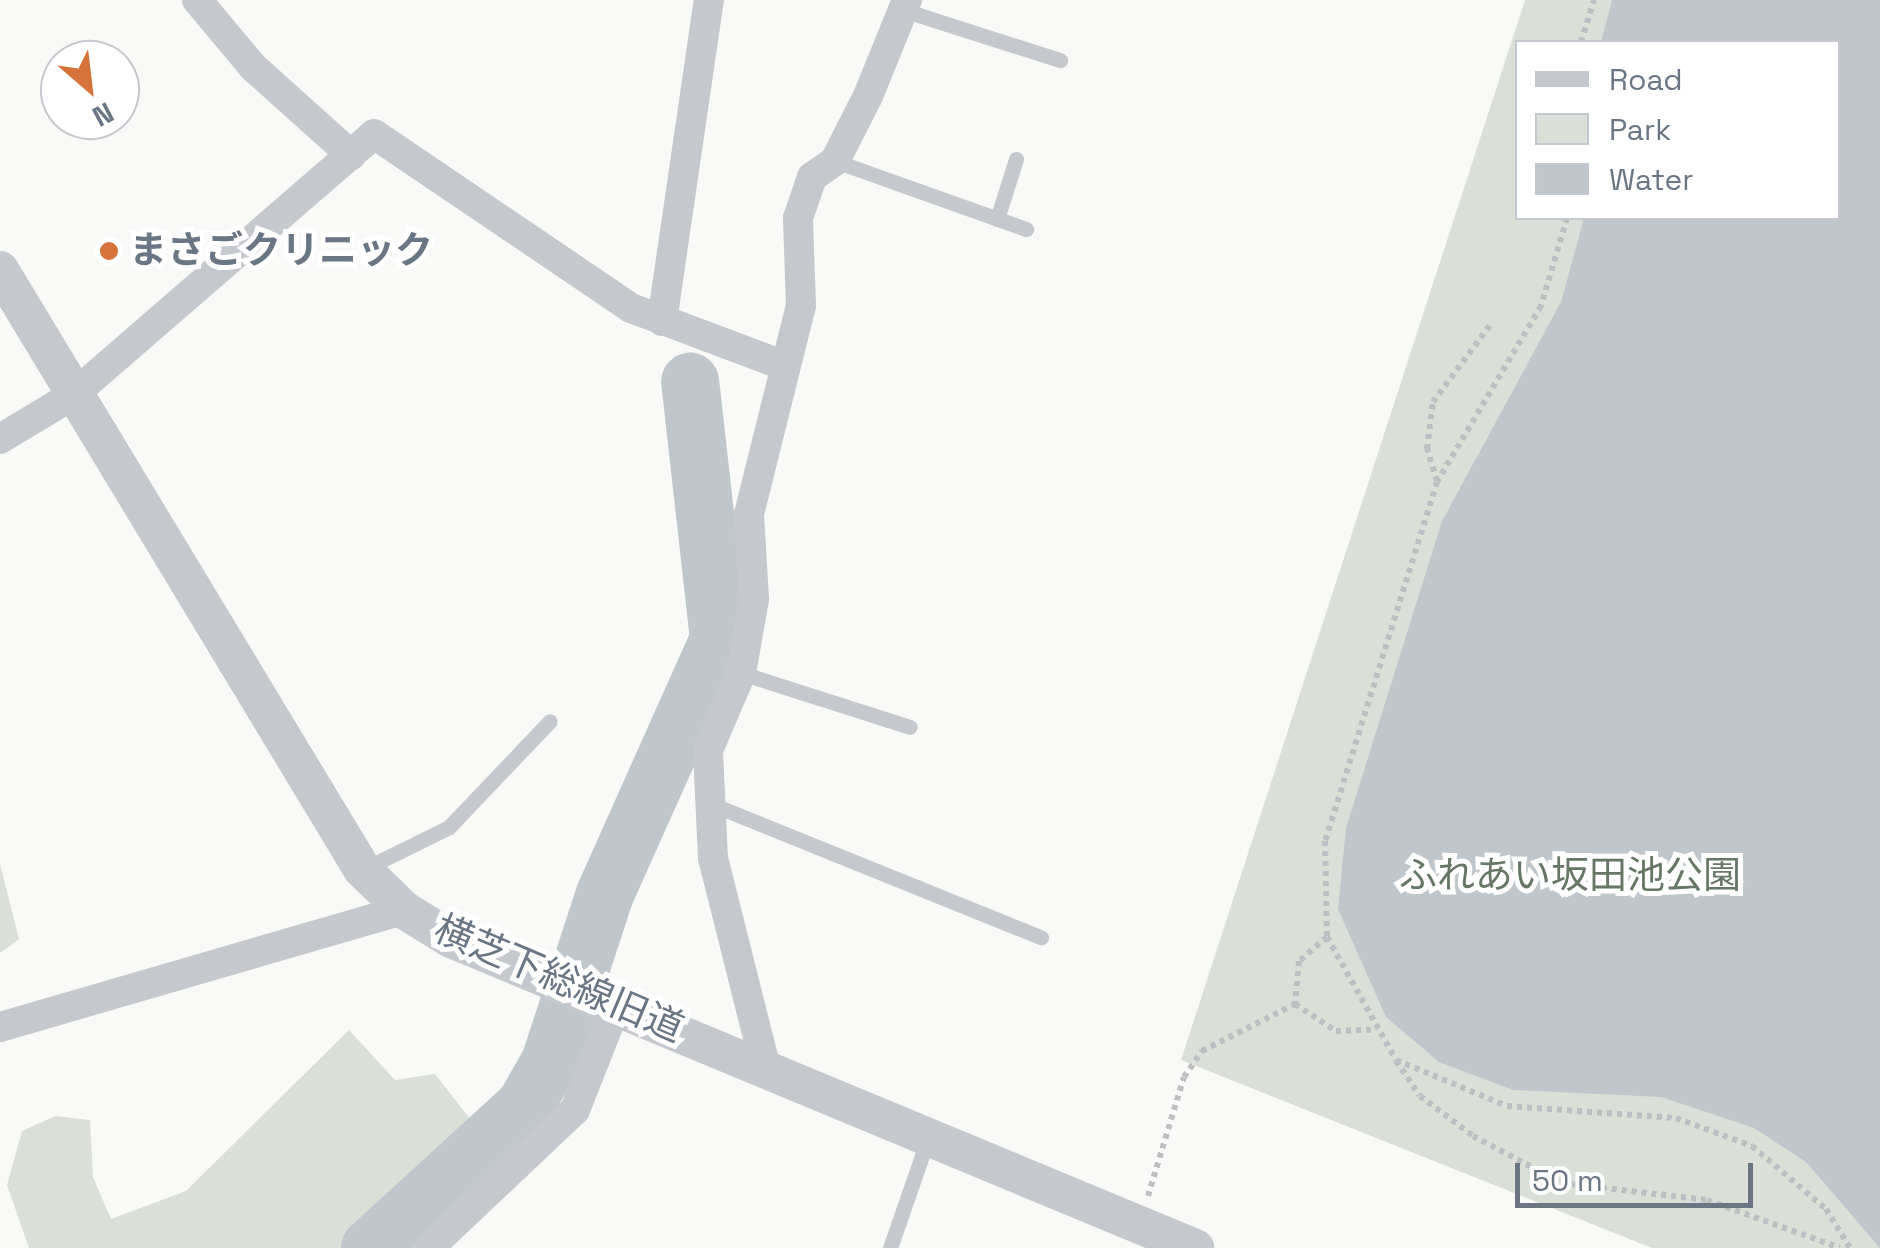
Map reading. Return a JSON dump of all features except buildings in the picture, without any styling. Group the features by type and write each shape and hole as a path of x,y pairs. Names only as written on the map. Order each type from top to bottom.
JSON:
{"street":[{"path":"197,0 253,67 351,155"},
{"path":"662,322 709,0"},
{"path":"765,1065 713,858 708,750 741,673 754,600 750,514 800,306 798,218 812,177 835,161 905,5"},
{"path":"0,439 73,395 374,134 662,322 783,365"},
{"name":"横芝下総線旧道","path":"0,270 362,869 404,910 616,1006 765,1065 928,1138 1194,1248"},
{"path":"0,1027 404,910"},
{"path":"429,1248 575,1110 616,1006"}],"lane":[{"path":"905,5 1060,60"},
{"path":"998,218 1016,158"},
{"path":"835,161 1026,229"},
{"path":"741,673 910,726"},
{"path":"362,869 449,827 550,721"},
{"path":"710,804 1040,937"},
{"path":"890,1248 928,1138"}],"path":[{"path":"1582,40 1594,0"},
{"path":"1566,220 1540,306 1437,482 1325,841 1327,938 1374,1030 1420,1096 1460,1126 1562,1184 1708,1200 1840,1248"},
{"path":"1437,482 1426,449 1433,402 1492,324"},
{"path":"1295,1004 1298,961 1327,938"},
{"path":"1295,1004 1336,1030 1374,1030"},
{"path":"1139,1226 1184,1077 1202,1050 1295,1004"},
{"path":"1396,1060 1508,1106 1676,1118 1752,1146 1826,1209 1850,1248"}],"green space":[{"name":"ふれあい坂田池公園","path":"1525,0 1880,0 1880,1248 1652,1248 1181,1060"},
{"path":"0,864 19,939 0,953"},
{"path":"349,1030 395,1080 435,1074 481,1133 347,1248 29,1248 7,1185 22,1131 55,1116 90,1120 93,1177 111,1219 186,1191"}],"water":[{"name":"ふれあい坂田池公園","path":"1612,0 1880,0 1880,1248 1806,1162 1754,1128 1661,1097 1513,1090 1439,1062 1386,1017 1338,909 1346,828 1442,521 1561,302 1583,220 1840,220 1840,40 1602,40"}],"waterway":[{"path":"370,1248 525,1106 550,1062 605,894 719,639 690,382"}],"place":[{"name":"まさごクリニック","path":"109,251"}]}
